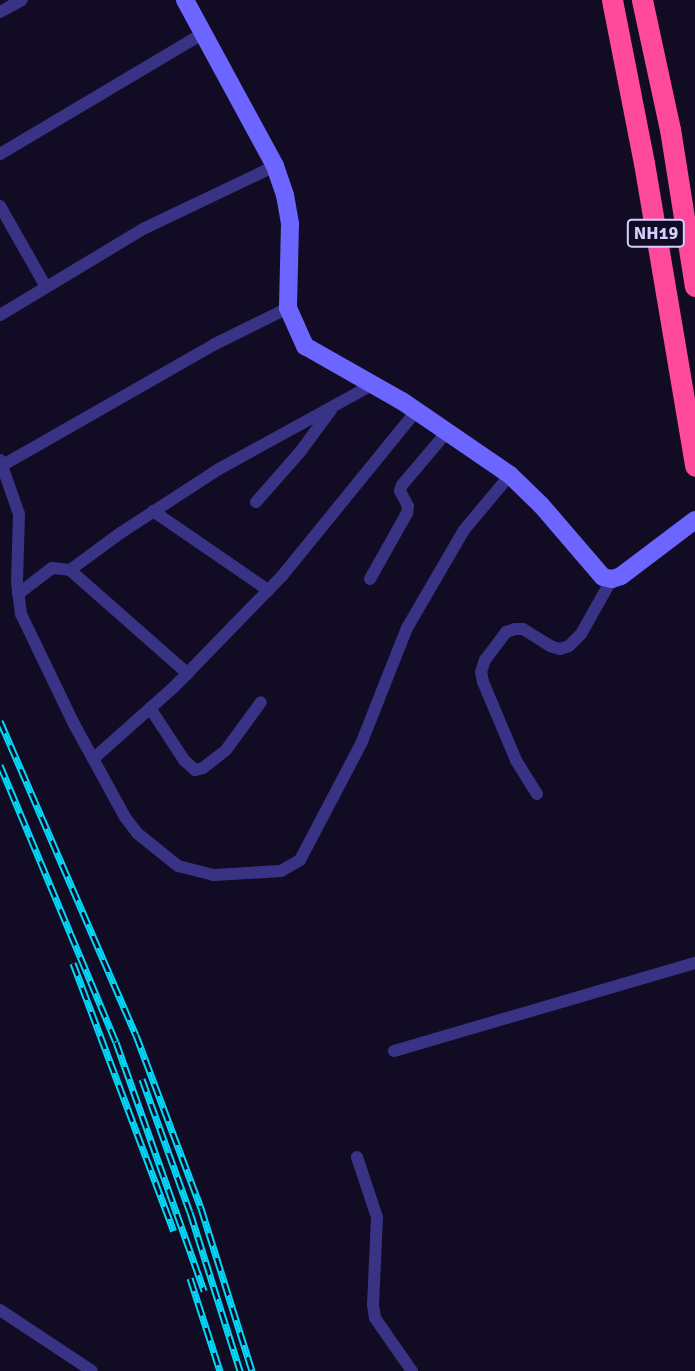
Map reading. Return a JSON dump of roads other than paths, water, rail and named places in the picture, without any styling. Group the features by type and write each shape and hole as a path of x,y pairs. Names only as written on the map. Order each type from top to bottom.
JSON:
{"highway":[{"name":"NH19","path":"612,0 644,163 695,466"},
{"name":"NH19","path":"642,0 687,196 695,286"}],"street":[{"path":"0,12 22,0"},
{"path":"185,0 275,166 285,195 290,224 288,308 305,346 416,411 510,475 541,505 595,572 612,579"},
{"path":"0,154 204,33"},
{"path":"0,315 145,228 275,166"},
{"path":"0,206 46,287"},
{"path":"288,308 215,344 2,463 19,514 18,594 21,614 93,759 137,833 178,866 214,875 266,874 293,866 307,848 361,744 407,628 443,561 510,475"},
{"path":"70,570 153,511 219,469 372,385"},
{"path":"257,502 300,452 333,407"},
{"path":"93,759 188,674 268,590 416,411"},
{"path":"370,579 407,513 408,506 400,491 402,485 447,432"},
{"path":"153,511 268,590"},
{"path":"537,794 516,760 483,682 481,672 485,660 506,632 515,629 523,629 559,649 569,646 581,634 612,579 695,520"},
{"path":"18,594 52,568 70,570 188,674"},
{"path":"150,708 184,760 195,770 203,768 226,750 261,702"},
{"path":"394,1051 695,963"},
{"path":"357,1157 377,1217 373,1305 375,1318 412,1371"},
{"path":"0,1310 92,1371"}],"railway":[{"path":"0,721 136,1035 201,1208 252,1371"},
{"path":"0,765 116,1042 204,1291"},
{"path":"73,963 174,1231"},
{"path":"142,1079 190,1212 240,1371"},
{"path":"190,1278 220,1371"}]}
